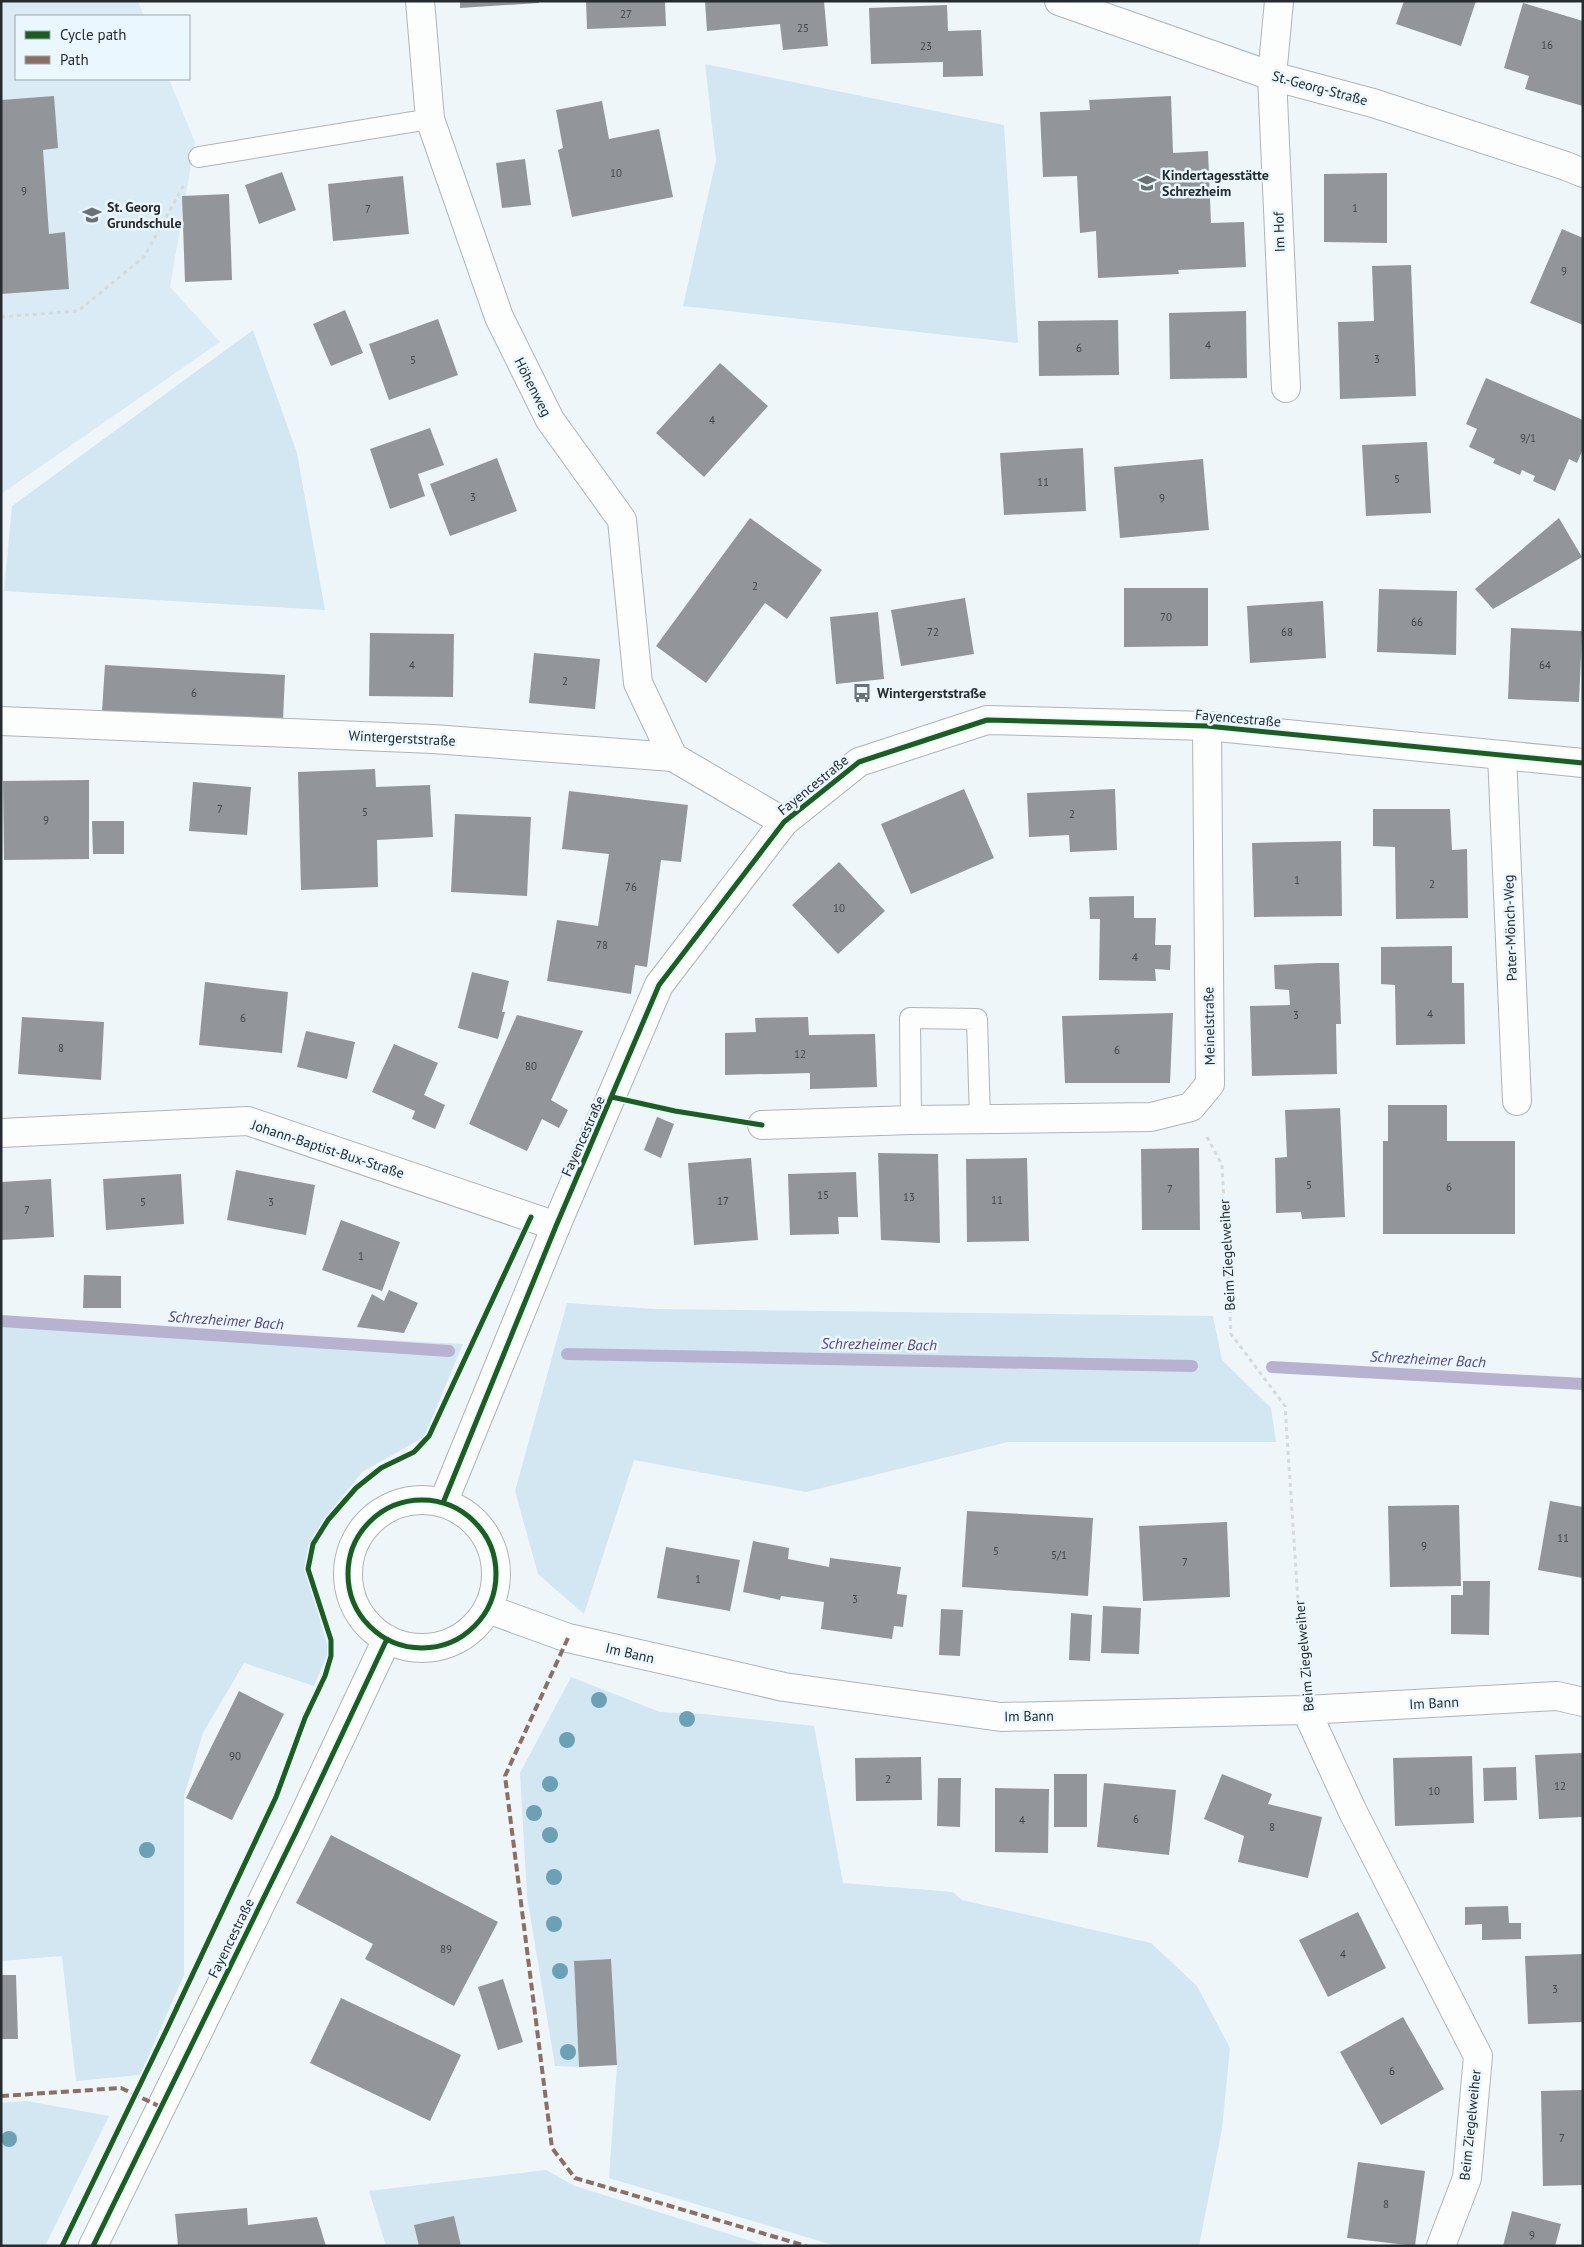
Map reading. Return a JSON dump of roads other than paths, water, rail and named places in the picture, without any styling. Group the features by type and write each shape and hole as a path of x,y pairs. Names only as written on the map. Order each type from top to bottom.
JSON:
{"street":[{"name":"Höhenweg","path":"420,1 430,119 499,317 550,420 622,520 638,683 673,757"},
{"name":"St.-Georg-Straße","path":"1058,1 1272,76 1372,103 1566,166 1583,174"},
{"name":"Im Hof","path":"1279,1 1272,76 1286,388"},
{"name":"Fayencestraße","path":"443,1503 556,1226 659,985 784,822 859,762 986,720 1207,726 1583,763"},
{"name":"Wintergerststraße","path":"1,721 433,739 673,757 784,822"},
{"name":"Meinelstraße","path":"980,1119 1151,1117 1191,1108 1210,1084 1207,726"},
{"name":"Pater-Mönch-Weg","path":"1502,755 1517,1102"},
{"path":"762,1124 980,1119"},
{"name":"Johann-Baptist-Bux-Straße","path":"1,1133 248,1121 556,1226"},
{"path":"419,1500 443,1503 462,1512 479,1526 490,1545 496,1566 495,1588 488,1609 474,1628 455,1641 432,1648 409,1647 387,1639 368,1624 354,1605 348,1581 350,1558 359,1536 374,1517 395,1505 419,1500"},
{"name":"Im Bann","path":"488,1609 568,1638 784,1687 1001,1718 1306,1710 1557,1696 1583,1702"},
{"name":"Fayencestraße","path":"93,2246 292,1841 387,1639"},
{"name":"Beim Ziegelweiher","path":"1306,1710 1353,1812 1478,2056 1467,2178 1441,2246"}],"lane":[{"path":"199,157 430,119"},
{"path":"911,1120 910,1018 978,1019 980,1119"}],"waterway":[{"name":"Schrezheimer Bach","path":"1,1321 449,1351"},
{"name":"Schrezheimer Bach","path":"567,1354 1192,1366"},
{"name":"Schrezheimer Bach","path":"1272,1367 1583,1384"}],"place":[{"name":"Kindertagesstätte Schrezheim","path":"1147,183"},
{"name":"St. Georg Grundschule","path":"92,215"},
{"name":"Wintergerststraße","path":"862,693"}]}
